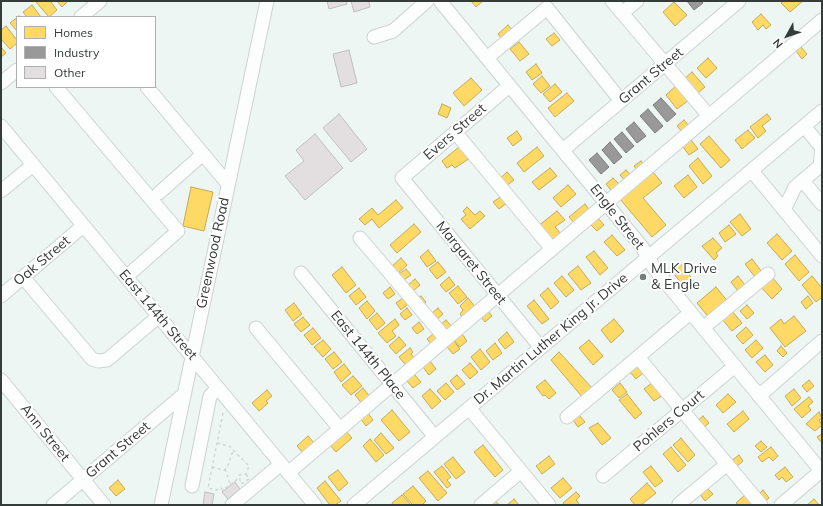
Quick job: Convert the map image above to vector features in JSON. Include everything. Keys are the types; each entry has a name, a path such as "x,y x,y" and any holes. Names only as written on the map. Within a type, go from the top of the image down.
{"street":[{"path":"86,16 100,1"},
{"name":"Greenwood Road","path":"161,505 267,1"},
{"path":"374,37 393,31 428,1"},
{"name":"Engle Street","path":"440,1 642,247 654,268 703,328 759,396 820,465"},
{"path":"612,1 709,116"},
{"path":"622,13 637,1"},
{"name":"Grant Street","path":"563,150 740,1"},
{"path":"487,58 547,8 621,102"},
{"path":"232,505 340,429 822,20"},
{"path":"1,83 16,71"},
{"name":"Evers Street","path":"402,178 509,86"},
{"path":"57,88 178,231 126,277"},
{"path":"149,88 228,184"},
{"name":"Dr. Martin Luther King Jr. Drive","path":"354,505 822,111"},
{"name":"East 144th Street","path":"1,126 315,505"},
{"path":"784,210 795,187 820,166 822,148 804,126"},
{"path":"455,132 552,249"},
{"path":"159,193 203,154"},
{"path":"1,191 33,164"},
{"path":"752,170 822,256"},
{"name":"Margaret Street","path":"402,178 541,348"},
{"path":"803,181 822,204"},
{"name":"Oak Street","path":"1,296 83,226"},
{"path":"360,238 446,339"},
{"name":"East 144th Place","path":"301,273 435,437"},
{"path":"703,328 768,274"},
{"path":"23,277 92,359 98,361 107,360 158,316"},
{"path":"568,417 690,312"},
{"path":"256,328 340,429"},
{"path":"759,396 822,341"},
{"path":"638,357 761,505"},
{"name":"Pohlers Court","path":"603,476 735,366"},
{"name":"Ann Street","path":"1,380 104,505"},
{"path":"192,486 210,396 218,388"},
{"name":"Grant Street","path":"53,505 183,396"},
{"path":"469,408 549,505"},
{"path":"679,504 727,464"},
{"path":"781,505 820,465"},
{"path":"481,505 521,471"}],"path":[{"path":"224,407 208,488 216,490 221,488 223,490 239,478 241,474 246,474"},
{"path":"217,443 229,446 249,466 246,474 249,479 243,484 240,482 239,478"},
{"path":"225,469 229,466 233,450"},
{"path":"212,467 225,469"},
{"path":"225,469 230,484"}],"building: Homes":[{"path":"50,1 57,10 48,16 36,2"},
{"path":"57,1 68,1 62,7"},
{"path":"471,1 483,1 476,7"},
{"path":"783,1 803,1 790,12 781,3"},
{"path":"674,2 687,15 675,26 663,12"},
{"path":"32,5 40,16 26,16 23,12"},
{"path":"761,14 771,25 766,29 763,25 758,30 752,22"},
{"path":"16,19 16,30 10,23"},
{"path":"508,25 515,34 505,43 498,34"},
{"path":"6,26 16,39 16,44 10,49 1,39 1,30"},
{"path":"554,33 560,40 552,46 546,39"},
{"path":"519,42 529,54 520,61 510,49"},
{"path":"1,47 6,53 1,57"},
{"path":"801,47 807,54 802,59 796,51"},
{"path":"708,58 717,68 706,78 697,68"},
{"path":"536,64 542,73 532,80 526,72"},
{"path":"692,72 705,87 697,94 684,79"},
{"path":"542,76 550,86 541,93 533,84"},
{"path":"471,78 482,90 464,106 453,93"},
{"path":"555,84 562,92 550,102 543,94"},
{"path":"677,85 689,100 677,109 666,95"},
{"path":"567,93 574,101 555,117 548,108"},
{"path":"442,104 451,108 447,118 438,114"},
{"path":"767,114 771,119 762,126 766,131 758,138 750,127"},
{"path":"684,120 691,128 684,134 677,126"},
{"path":"748,130 755,138 742,149 735,140"},
{"path":"517,131 522,139 513,146 507,138"},
{"path":"709,136 730,160 721,168 700,144"},
{"path":"691,140 698,149 689,155 683,147"},
{"path":"460,146 470,158 455,168 452,165 447,168 442,161"},
{"path":"537,147 544,156 524,172 517,163"},
{"path":"698,158 712,176 703,184 689,166"},
{"path":"641,161 646,167 639,172 634,166"},
{"path":"550,168 557,176 539,190 532,182"},
{"path":"626,170 632,177 626,182 620,175"},
{"path":"507,172 514,180 505,187 498,180"},
{"path":"653,172 662,183 643,198 666,225 652,237 620,199"},
{"path":"688,175 697,187 684,198 674,186"},
{"path":"613,178 622,187 614,194 606,184"},
{"path":"568,185 576,194 561,207 553,198"},
{"path":"191,187 213,192 204,231 183,226"},
{"path":"502,196 507,203 499,209 493,202"},
{"path":"396,200 403,208 379,228 372,219 365,225 359,219 372,208 378,215"},
{"path":"585,204 592,213 577,226 569,217"},
{"path":"467,207 475,215 480,211 485,216 470,229 461,219 466,215 463,211"},
{"path":"557,211 565,220 555,227 562,235 551,244 537,227"},
{"path":"740,214 751,229 742,236 730,222"},
{"path":"598,218 604,225 597,231 590,224"},
{"path":"414,224 421,232 397,253 390,245"},
{"path":"729,225 736,234 725,242 719,233"},
{"path":"777,234 792,251 782,260 767,243"},
{"path":"612,235 625,250 617,256 604,242"},
{"path":"713,238 722,248 716,253 718,256 714,260 702,246"},
{"path":"428,250 436,261 427,267 420,257"},
{"path":"594,251 608,268 600,275 586,257"},
{"path":"795,255 809,272 799,281 785,264"},
{"path":"401,258 407,265 396,275 390,268"},
{"path":"752,259 762,272 755,277 745,264"},
{"path":"438,262 446,272 437,279 429,269"},
{"path":"679,262 694,281 685,288 670,269"},
{"path":"578,266 591,283 581,290 568,274"},
{"path":"342,267 356,285 346,293 332,275"},
{"path":"406,269 411,275 404,280 399,274"},
{"path":"562,276 574,290 566,297 554,283"},
{"path":"738,276 745,285 738,291 731,282"},
{"path":"812,276 822,288 822,297 816,302 802,285"},
{"path":"449,277 455,285 446,292 440,285"},
{"path":"772,277 782,289 772,299 761,287"},
{"path":"415,279 420,285 413,291 408,285"},
{"path":"458,286 467,297 458,304 449,293"},
{"path":"390,287 395,294 388,299 383,293"},
{"path":"716,287 729,303 710,319 697,303"},
{"path":"359,288 366,297 356,305 349,296"},
{"path":"548,288 559,302 551,309 540,295"},
{"path":"421,296 426,302 421,306 415,301"},
{"path":"808,296 813,303 806,309 801,302"},
{"path":"403,298 408,304 401,310 396,303"},
{"path":"468,298 476,308 464,319 460,314 463,310 460,306"},
{"path":"534,300 549,319 542,324 527,306"},
{"path":"367,301 375,311 367,319 359,308"},
{"path":"294,303 302,314 293,321 285,310"},
{"path":"747,305 754,313 747,319 740,311"},
{"path":"407,308 412,315 405,320 400,314"},
{"path":"438,308 443,314 436,320 431,314"},
{"path":"488,311 492,316 485,322 481,317"},
{"path":"732,311 742,323 732,331 722,319"},
{"path":"377,313 385,323 377,330 369,320"},
{"path":"794,316 806,331 785,347 770,328 781,319 784,324"},
{"path":"303,317 310,325 301,332 294,324"},
{"path":"395,319 399,325 392,331 396,336 387,343 378,333"},
{"path":"614,319 624,331 611,343 601,330"},
{"path":"446,320 453,328 445,334 439,326"},
{"path":"419,322 424,329 417,334 412,328"},
{"path":"746,327 753,335 743,344 736,336"},
{"path":"313,328 321,338 312,345 304,335"},
{"path":"507,332 514,342 505,349 498,340"},
{"path":"433,334 438,340 432,345 427,339"},
{"path":"462,334 467,341 460,347 454,340"},
{"path":"399,337 406,345 396,354 389,346"},
{"path":"323,340 331,349 323,357 314,347"},
{"path":"589,340 603,356 593,365 579,348"},
{"path":"756,340 763,348 752,358 745,350"},
{"path":"454,341 460,349 453,354 447,347"},
{"path":"495,343 502,353 493,360 486,351"},
{"path":"781,346 787,353 783,357 777,351"},
{"path":"410,348 413,352 411,354 416,360 407,367 399,357"},
{"path":"480,349 490,362 481,370 471,357"},
{"path":"334,352 342,362 333,369 325,359"},
{"path":"559,352 593,389 583,398 551,360"},
{"path":"765,355 773,365 765,372 756,362"},
{"path":"430,361 436,369 429,375 423,367"},
{"path":"470,363 478,372 470,379 462,370"},
{"path":"344,364 351,373 341,382 334,372"},
{"path":"638,366 643,373 636,379 630,372"},
{"path":"414,374 421,382 413,388 406,380"},
{"path":"457,375 465,384 457,390 450,381"},
{"path":"353,376 362,386 351,395 342,385"},
{"path":"545,380 556,393 549,399 545,395 543,396 536,387"},
{"path":"809,380 814,386 807,392 802,386"},
{"path":"653,382 663,395 654,401 644,389"},
{"path":"446,383 454,392 445,400 437,391"},
{"path":"620,383 627,392 619,398 612,390"},
{"path":"363,388 371,398 363,405 355,395"},
{"path":"430,389 441,401 432,409 422,396"},
{"path":"794,389 801,398 792,406 785,396"},
{"path":"267,390 272,396 266,401 268,403 259,411 252,403"},
{"path":"627,394 642,413 635,419 619,400"},
{"path":"728,394 736,402 723,413 716,405"},
{"path":"809,397 813,402 808,406 811,410 802,418 794,409"},
{"path":"392,410 410,432 399,441 381,420"},
{"path":"743,411 749,419 734,432 727,424"},
{"path":"367,412 373,420 366,426 360,418"},
{"path":"819,412 822,418 819,420 822,425 815,431 806,424"},
{"path":"579,415 585,422 578,427 573,420"},
{"path":"703,416 709,423 702,429 696,422"},
{"path":"598,423 611,438 602,445 589,428"},
{"path":"345,430 352,438 336,452 329,444"},
{"path":"381,433 394,448 386,454 374,440"},
{"path":"822,434 822,443 817,437"},
{"path":"308,436 316,445 304,454 297,446"},
{"path":"681,438 695,455 688,462 673,445"},
{"path":"370,439 384,455 376,462 363,446"},
{"path":"761,441 767,447 761,452 755,446"},
{"path":"483,445 503,470 495,477 474,452"},
{"path":"671,447 686,465 678,472 663,454"},
{"path":"771,447 778,456 773,461 769,457 762,462 758,457"},
{"path":"739,455 743,461 736,467 731,461"},
{"path":"549,456 555,464 542,474 536,466"},
{"path":"453,457 465,472 456,479 444,464"},
{"path":"442,466 451,477 447,480 451,485 447,488 434,472"},
{"path":"651,466 663,481 655,487 643,472"},
{"path":"785,467 793,477 786,482 782,477 779,480 775,475"},
{"path":"338,470 348,483 339,491 328,477"},
{"path":"428,471 447,493 438,501 419,478"},
{"path":"563,478 572,488 560,498 551,488"},
{"path":"118,480 125,489 116,496 109,488"},
{"path":"325,481 341,501 335,505 330,505 317,488"},
{"path":"647,483 656,493 641,505 635,505 630,499"},
{"path":"413,486 426,501 422,505 413,505 403,494"},
{"path":"706,487 713,494 705,501 699,493"},
{"path":"763,490 769,498 763,503 757,496"},
{"path":"576,492 580,496 576,500 580,505 564,505 563,503"},
{"path":"746,494 755,505 739,505 736,503"},
{"path":"402,495 411,505 393,505 392,503"},
{"path":"494,499 499,505 489,505"},
{"path":"514,499 519,505 507,505"},
{"path":"814,499 819,505 807,505"}],"building: Industry":[{"path":"687,1 701,1 703,3 694,10"},
{"path":"661,98 676,114 667,122 653,105"},
{"path":"648,109 663,126 655,133 640,116"},
{"path":"634,122 646,136 637,143 626,129"},
{"path":"622,132 634,146 626,153 614,139"},
{"path":"610,142 622,157 614,164 602,150"},
{"path":"597,153 609,167 601,174 589,160"}],"building: Other":[{"path":"327,1 346,1 347,4 329,9"},
{"path":"351,1 371,1 369,2 370,7 354,12"},
{"path":"349,50 357,83 341,87 333,54"},
{"path":"339,114 367,149 351,162 323,128"},
{"path":"315,134 343,168 305,200 285,176 304,161 296,150"},
{"path":"235,482 240,489 228,499 222,492"},
{"path":"205,492 214,494 212,505 203,505"}],"place":[{"name":"MLK Drive & Engle","path":"643,277"}]}
